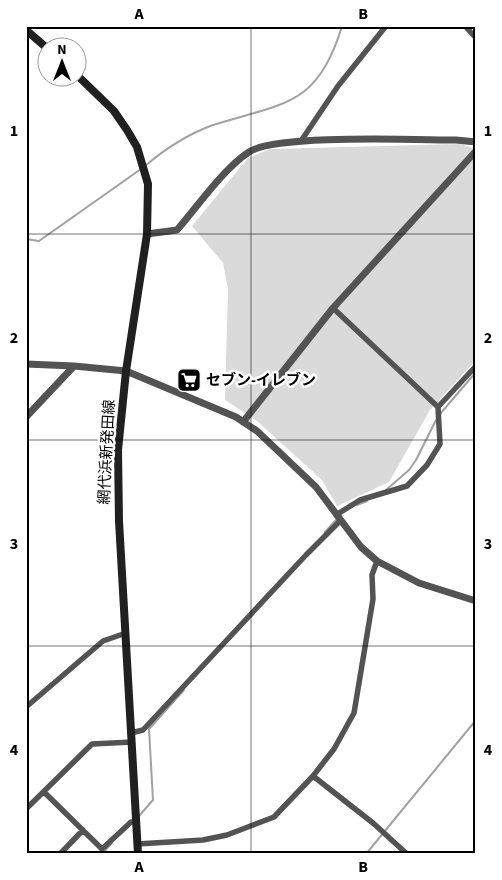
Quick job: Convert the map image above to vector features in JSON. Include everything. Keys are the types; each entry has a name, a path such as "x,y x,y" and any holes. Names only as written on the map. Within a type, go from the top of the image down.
{"main road":[{"path":"26,30 38,40"},
{"name":"網代浜新発田線","path":"88,85 114,110 137,147 148,184 147,234 126,371 118,450 118,495 138,854"}],"street":[{"path":"301,141 338,86 386,26"},
{"path":"465,26 476,38"},
{"path":"147,234 177,230 209,191 249,151 271,144 301,141 456,140 476,142"},
{"path":"243,422 333,308 476,152"},
{"path":"131,734 143,730 338,518 360,500 407,486 427,465 440,444 438,406 333,308"},
{"path":"26,364 126,371 223,410 257,431 316,486 361,547 377,561 418,584 476,601"},
{"path":"26,417 74,366"},
{"path":"438,406 476,366"},
{"path":"137,844 203,840 227,835 274,817 314,776 334,749 354,713 373,599 372,575 377,561"},
{"path":"26,708 103,641 126,633"},
{"path":"26,809 92,744 132,742"},
{"path":"314,776 373,823 407,854"},
{"path":"44,792 104,848 131,822 136,822"},
{"path":"60,854 83,830"}],"shaded area":[{"path":"460,144 476,149 476,360 430,410 389,482 337,506 322,480 257,421 225,400 228,289 223,263 192,226 248,158 270,149"}],"waterway":[{"path":"145,166 177,142 195,133 213,125 259,112 295,98 322,73 342,26"},
{"path":"26,239 39,241 141,169"},
{"path":"440,414 476,372"},
{"path":"386,490 409,470 436,420"},
{"path":"357,505 367,501"},
{"path":"325,532 337,519"},
{"path":"139,816 153,800 149,729 184,690"},
{"path":"366,854 476,720"},
{"path":"102,854 112,843"}],"place":[{"name":"セブン-イレブン","path":"189,380"}]}
